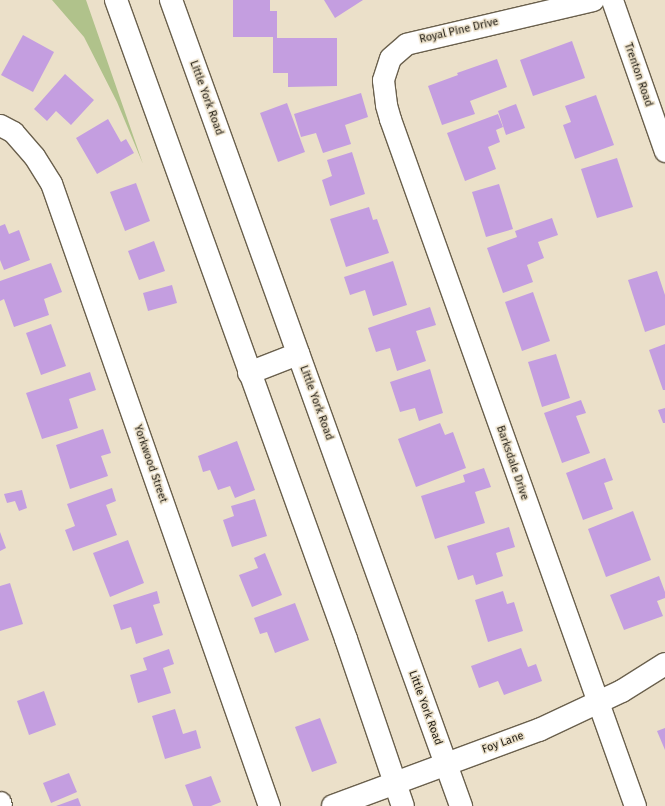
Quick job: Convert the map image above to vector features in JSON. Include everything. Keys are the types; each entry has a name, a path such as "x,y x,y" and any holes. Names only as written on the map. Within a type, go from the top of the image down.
{"main road":[{"path":"116,0 346,639 403,806"},
{"name":"Little York Road","path":"171,0 461,806"},
{"path":"249,373 298,354"},
{"name":"Foy Lane","path":"334,806 539,730 597,703 665,664"}],"street":[{"name":"Royal Pine Drive","path":"390,118 386,105 383,80 390,58 406,44 593,0"},
{"name":"Trenton Road","path":"612,0 665,151"},
{"name":"Barksdale Drive","path":"390,118 597,703 635,806"},
{"name":"Yorkwood Street","path":"6,129 34,156 52,184 269,806"},
{"path":"0,802 1,806"}],"green space":[{"path":"52,0 86,0 143,164 117,102 84,37"}],"building":[{"path":"233,0 270,0 270,11 277,11 277,38 337,38 337,86 288,87 288,73 273,73 273,37 233,37"},
{"path":"324,0 363,0 335,18"},
{"path":"23,35 54,52 33,92 1,75"},
{"path":"572,41 585,78 533,96 520,60"},
{"path":"497,59 507,87 470,101 475,114 442,125 428,86 458,75 457,73"},
{"path":"65,74 94,100 71,125 56,111 47,121 34,109"},
{"path":"361,93 368,117 345,125 351,144 323,153 316,133 301,137 294,114"},
{"path":"596,95 614,145 575,159 563,125 571,122 565,106"},
{"path":"287,103 305,152 278,162 260,113"},
{"path":"516,104 525,128 506,135 498,111"},
{"path":"498,114 503,127 496,130 500,142 488,147 496,169 465,181 447,133"},
{"path":"108,119 121,142 126,139 134,153 97,174 76,138"},
{"path":"352,152 365,194 330,206 322,180 332,176 327,160"},
{"path":"617,158 633,207 597,218 581,169"},
{"path":"136,183 150,221 125,231 110,192"},
{"path":"499,184 513,229 486,237 472,192"},
{"path":"369,207 373,220 377,219 389,253 346,267 330,219"},
{"path":"552,218 558,235 538,242 544,258 527,265 533,282 503,293 487,248 517,237 515,231"},
{"path":"5,224 9,234 19,230 30,260 4,270 0,260 0,226"},
{"path":"154,241 165,271 139,280 128,251"},
{"path":"393,261 407,305 373,316 365,290 350,295 344,277"},
{"path":"51,263 62,292 44,299 49,315 14,327 4,299 0,301 0,281"},
{"path":"657,271 665,295 665,325 645,332 628,280"},
{"path":"172,285 177,303 148,311 143,293"},
{"path":"533,292 550,341 522,351 505,302"},
{"path":"430,307 436,325 416,331 426,361 397,371 390,348 376,352 368,328"},
{"path":"51,324 66,366 41,375 26,333"},
{"path":"665,344 665,390 663,390 649,350"},
{"path":"556,354 570,398 542,407 528,362"},
{"path":"430,369 443,413 419,421 415,408 400,412 390,382"},
{"path":"90,372 96,390 69,399 78,428 42,439 26,393"},
{"path":"581,400 586,413 576,416 590,453 562,463 544,413"},
{"path":"665,408 665,423 663,423 658,410"},
{"path":"440,423 445,435 453,432 466,468 416,487 398,439"},
{"path":"103,429 111,453 101,456 108,476 70,489 56,445"},
{"path":"237,441 255,490 235,498 230,486 218,490 210,470 203,472 198,456"},
{"path":"605,458 613,480 604,483 613,509 583,520 566,473"},
{"path":"484,468 491,487 475,492 485,523 435,539 421,496 465,482 463,475"},
{"path":"112,488 116,501 106,505 117,535 73,551 65,530 75,526 67,504"},
{"path":"22,490 27,508 19,511 15,501 7,503 4,494"},
{"path":"255,499 267,536 232,547 223,520 234,516 231,506"},
{"path":"633,511 651,560 606,577 588,529"},
{"path":"509,527 515,547 496,553 503,576 476,585 473,575 458,580 447,546"},
{"path":"0,532 6,548 0,551"},
{"path":"128,540 144,583 110,597 93,553"},
{"path":"265,553 282,595 252,607 239,575 258,568 254,558"},
{"path":"659,576 665,592 665,598 657,601 663,616 624,630 610,595"},
{"path":"10,583 23,624 0,631 0,586"},
{"path":"157,591 160,603 153,605 163,635 136,644 131,627 121,630 113,605"},
{"path":"503,591 507,604 514,602 523,631 488,642 475,600"},
{"path":"295,603 309,640 275,653 267,632 260,634 254,618"},
{"path":"521,648 528,667 536,664 542,681 504,695 498,681 479,688 471,666"},
{"path":"169,649 174,664 163,668 171,693 138,703 130,675 147,670 143,658"},
{"path":"44,691 56,725 29,735 17,701"},
{"path":"175,709 183,734 196,730 201,748 165,759 152,716"},
{"path":"320,718 337,763 312,772 295,727"},
{"path":"665,728 665,750 657,731"},
{"path":"69,773 77,792 51,803 43,783"},
{"path":"211,776 221,802 211,806 193,806 185,785"},
{"path":"78,798 81,806 56,806"}]}
